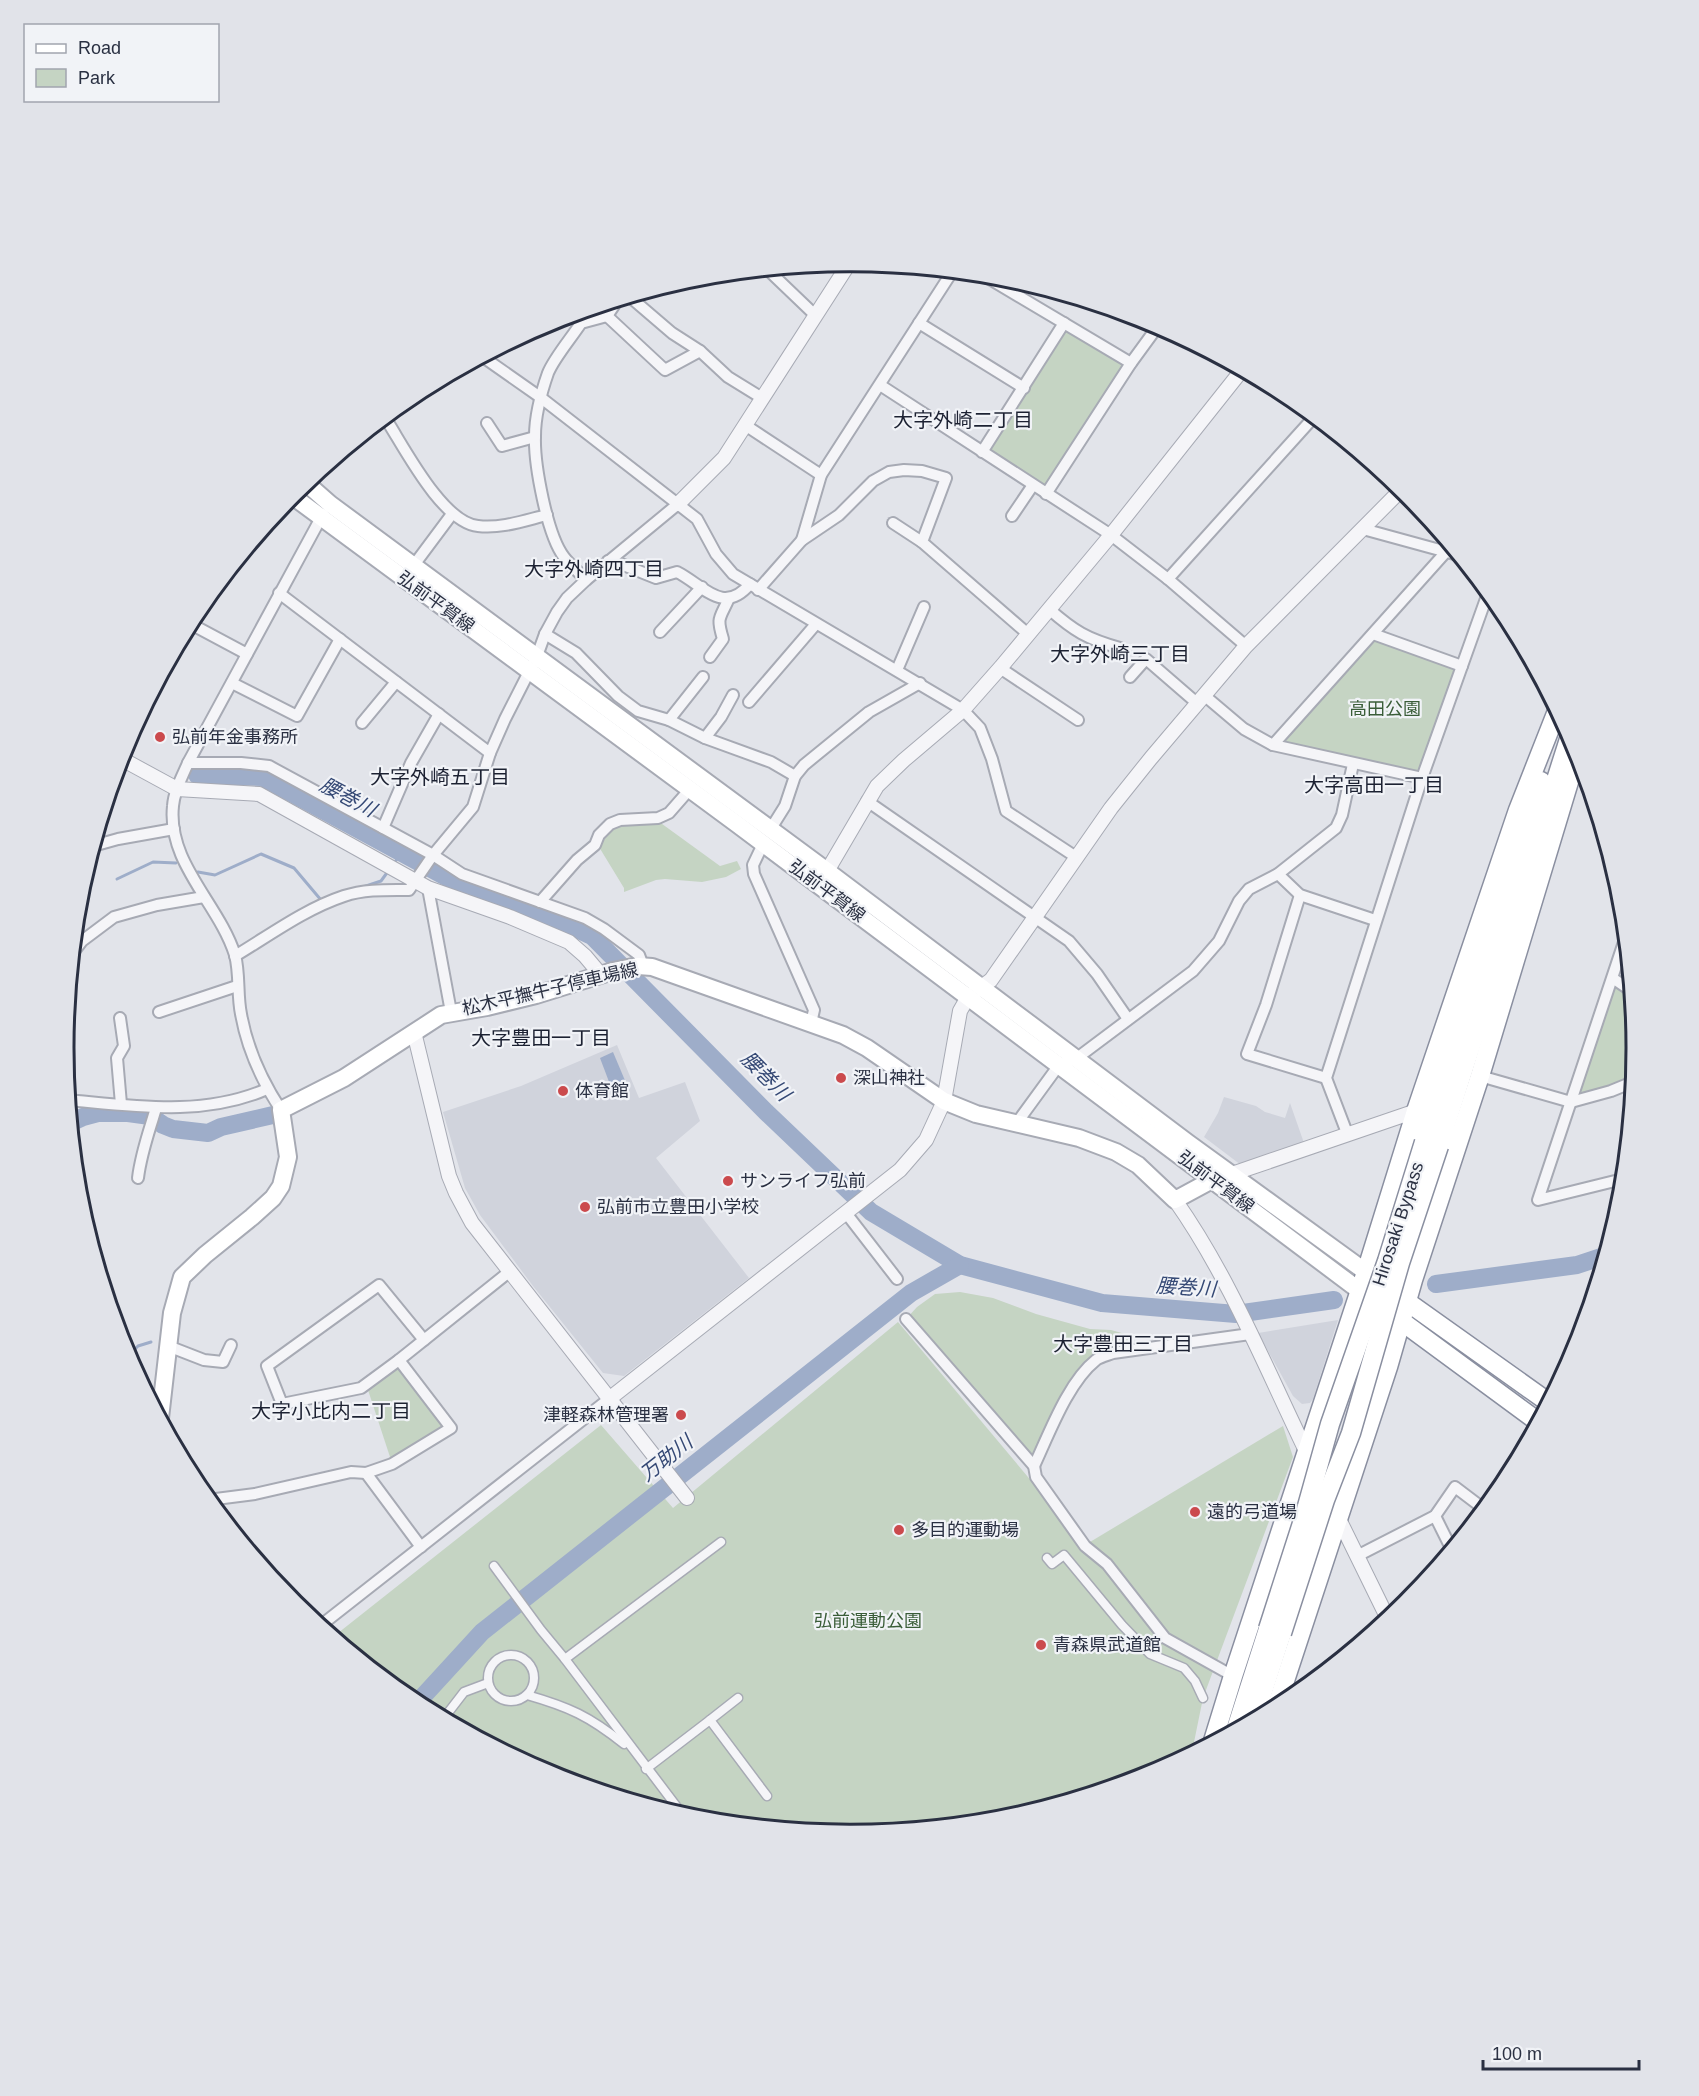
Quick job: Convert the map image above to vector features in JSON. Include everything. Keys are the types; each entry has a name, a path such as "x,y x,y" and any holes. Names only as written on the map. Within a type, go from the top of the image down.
{"highway":[{"path":"1216,1731 1360,1291 1416,1111 1518,810 1553,722"},
{"name":"Hirosaki Bypass","path":"1431,1144 1557,732"},
{"name":"Hirosaki Bypass","path":"1257,1708 1304,1517 1330,1424 1431,1144 1565,750"},
{"path":"1281,1693 1577,780"},
{"path":"1366,1272 1542,1398"},
{"path":"1360,1291 1532,1417"},
{"name":"Hirosaki Bypass","path":"1240,1718 1275,1631"}],"main road":[{"name":"弘前平賀線","path":"311,490 325,510"},
{"name":"弘前平賀線","path":"301,499 325,510 823,878 974,992 1059,1065 1360,1291"},
{"name":"弘前平賀線","path":"533,664 690,789 767,837"},
{"name":"松木平撫牛子停車場線","path":"281,1110 344,1078 414,1032 451,1012 497,1004 607,973 640,966 652,967 843,1035 867,1048 944,1101 976,1114 1079,1138 1116,1152 1138,1165 1175,1200"},
{"name":"弘前平賀線","path":"974,992 1077,1058 1188,1143 1366,1272"},
{"path":"161,1405 172,1313 182,1277 205,1255 252,1218 273,1198 281,1186 288,1156 281,1110"},
{"path":"1175,1200 1212,1180"}],"street":[{"path":"235,956 306,913 345,896 370,891 409,890 432,857 473,807 490,753 505,718 533,664 545,633 567,598 678,504 723,458 843,272"},
{"path":"775,276 815,315"},
{"path":"802,540 821,476 948,279"},
{"path":"1005,288 1131,363"},
{"path":"636,302 672,333 700,351 729,377 762,398"},
{"path":"586,580 562,555 547,515 536,460 534,437 540,397 549,370 581,323 606,316 610,310"},
{"path":"606,316 665,370 700,351"},
{"path":"920,323 1024,388"},
{"path":"982,452 1064,323"},
{"path":"1046,494 1152,334"},
{"path":"489,361 540,397 697,519 716,554 733,574 963,710 980,728 992,759 1006,811 1076,857"},
{"path":"823,878 867,801 890,772 963,710 1000,668 1111,535 1237,376"},
{"path":"880,385 1111,535 1246,646"},
{"path":"487,423 502,446 534,437"},
{"path":"1167,579 1309,423"},
{"path":"389,424 442,505 463,523 479,527 505,525 547,515"},
{"path":"745,425 821,476"},
{"path":"608,561 656,578 677,572 718,598 729,598 754,587 802,540 839,515 873,481 889,472 904,470 922,471 946,478 922,542"},
{"path":"1012,516 1033,485"},
{"path":"327,1621 900,1170 926,1140 944,1101 960,1011 974,992 991,981 1111,808 1246,646 1395,496"},
{"path":"281,1110 267,1089 246,1035 237,986 238,968 230,942 182,858 174,829 172,807 188,763 325,510"},
{"path":"409,572 452,514"},
{"path":"893,523 922,542 1028,634"},
{"path":"1274,746 1445,553 1363,529"},
{"path":"660,632 702,587"},
{"path":"279,592 490,753"},
{"path":"710,657 723,639 719,617 729,598"},
{"path":"1347,1133 1326,1078 1422,778 1485,603"},
{"path":"897,670 924,607"},
{"path":"1049,609 1068,626 1093,640 1120,648"},
{"path":"749,702 816,624"},
{"path":"197,627 247,654"},
{"path":"545,633 576,653 627,704 643,714 669,720 705,738 771,762 795,776"},
{"path":"1373,634 1462,666"},
{"path":"232,683 297,716 340,639"},
{"path":"1130,677 1146,659 1244,729 1274,746 1422,778"},
{"path":"1000,668 1078,720"},
{"path":"669,720 703,677"},
{"path":"362,723 396,682"},
{"path":"811,1023 814,1010 754,874 753,865 785,806 795,776 804,765 869,712 920,683"},
{"path":"705,738 721,717 733,695"},
{"path":"383,828 411,763 439,714"},
{"path":"129,763 177,789 259,794 417,878 428,888 510,916 570,942 607,973"},
{"path":"188,763 241,763 269,766 462,874 585,918 639,955 640,966"},
{"path":"1016,1124 1059,1065 1077,1058 1192,971 1219,941 1239,901 1248,889 1278,874 1336,828 1342,815 1353,764"},
{"path":"540,902 577,860 595,845 610,824 620,820 658,818 669,813 690,789"},
{"path":"867,801 1069,941 1128,1019"},
{"path":"101,843 118,838 174,829"},
{"path":"1278,874 1300,895 1375,920"},
{"path":"428,888 451,1012"},
{"path":"1300,895 1266,1005 1247,1054 1326,1078"},
{"path":"81,943 114,917 157,905 204,897"},
{"path":"1614,1181 1538,1200 1620,957"},
{"path":"1614,979 1623,985"},
{"path":"159,1012 237,986"},
{"path":"120,1018 124,1046 117,1058 121,1104"},
{"path":"414,1032 447,1167 456,1194 472,1223 683,1493"},
{"path":"1480,1076 1571,1102 1625,1086"},
{"path":"75,1101 121,1104 154,1114 199,1107 256,1094 267,1089"},
{"path":"1212,1180 1416,1111"},
{"path":"138,1178 140,1159 154,1114"},
{"path":"1175,1200 1198,1233 1233,1299 1384,1610"},
{"path":"848,1211 897,1279"},
{"path":"423,1341 380,1284 267,1366 282,1404 361,1388 399,1360 423,1341 509,1272"},
{"path":"906,1318 1034,1466 1036,1477 1085,1546 1107,1564 1165,1638 1233,1676"},
{"path":"1034,1466 1061,1407 1097,1359 1113,1353 1248,1330"},
{"path":"168,1346 204,1360 223,1362 231,1345"},
{"path":"218,1499 255,1494 351,1472 366,1473 392,1464 451,1428 399,1360"},
{"path":"366,1473 421,1547"},
{"path":"1357,1556 1435,1516 1455,1487 1477,1504"},
{"path":"1435,1516 1448,1542"},
{"path":"565,1659 721,1542"},
{"path":"1047,1558 1052,1564 1064,1555 1089,1579 1150,1654 1184,1668 1196,1681 1203,1698"},
{"path":"494,1566 674,1804"},
{"path":"512,1655 526,1661 533,1674 534,1682 527,1695 521,1699 506,1701 493,1693 489,1683 489,1671 498,1659 512,1655"},
{"path":"449,1712 464,1692 489,1683"},
{"path":"527,1695 571,1708 633,1750"},
{"path":"646,1768 738,1698"},
{"path":"710,1720 766,1796"}],"shaded area":[{"name":"弘前市立豊田小学校","path":"617,1045 639,1098 685,1082 700,1121 656,1158 749,1278 624,1376 603,1373 480,1215 465,1188 443,1112 521,1086"},
{"path":"1224,1097 1256,1106 1265,1112 1285,1118 1290,1103 1304,1143 1241,1165 1204,1137"},
{"path":"1338,1320 1313,1399 1310,1403 1302,1404 1293,1396 1258,1333"}],"green space":[{"path":"1068,329 1123,365 1045,487 990,451"},
{"name":"高田公園","path":"1376,640 1456,669 1419,773 1280,743"},
{"path":"658,821 720,866 737,861 741,869 726,877 702,882 656,880 624,892 624,888 599,847 602,835 620,824"},
{"path":"1615,984 1623,990 1625,1080 1584,1094 1580,1092"},
{"path":"960,1292 993,1298 1036,1314 1090,1329 1111,1330 1129,1335 1132,1343 1124,1352 1113,1353 1082,1375 1034,1466 906,1319 917,1307 935,1294"},
{"name":"弘前運動公園","path":"898,1322 1085,1545 1283,1426 1293,1457 1203,1698 1194,1744 1099,1783 1050,1798 1001,1809 951,1817 850,1824 748,1817 649,1798 553,1765 461,1720 377,1664 339,1632 601,1425 673,1508"},
{"path":"399,1365 446,1427 391,1460 368,1390"}],"water":[{"path":"613,1052 629,1090 614,1095 600,1058"}],"waterway":[{"name":"腰巻川","path":"197,775 262,777 463,886 545,914 592,936 766,1112 871,1212 960,1265 1102,1303 1236,1314 1334,1300"},
{"path":"393,865 401,853"},
{"path":"198,872 215,875 261,854 294,868 323,900"},
{"path":"117,879 153,862 176,863"},
{"path":"363,887 381,881 389,870"},
{"path":"77,1120 98,1113 128,1113 150,1116 173,1129 208,1133 221,1127 273,1115"},
{"name":"腰巻川","path":"1436,1284 1577,1265 1596,1259"},
{"name":"万助川","path":"423,1696 482,1632 911,1293 960,1265"},
{"path":"135,1349 151,1342"}],"place":[{"name":"弘前年金事務所","path":"160,737"},
{"name":"深山神社","path":"841,1078"},
{"name":"体育館","path":"563,1091"},
{"name":"サンライフ弘前","path":"728,1181"},
{"name":"弘前市立豊田小学校","path":"585,1207"},
{"name":"津軽森林管理署","path":"681,1415"},
{"name":"遠的弓道場","path":"1195,1512"},
{"name":"多目的運動場","path":"899,1530"},
{"name":"青森県武道館","path":"1041,1645"}],"district":[{"name":"大字外崎二丁目","path":"963,420"},
{"name":"大字外崎四丁目","path":"594,569"},
{"name":"大字外崎三丁目","path":"1120,654"},
{"name":"大字外崎五丁目","path":"440,777"},
{"name":"大字高田一丁目","path":"1374,785"},
{"name":"大字豊田一丁目","path":"541,1038"},
{"name":"大字豊田三丁目","path":"1123,1344"},
{"name":"大字小比内二丁目","path":"331,1411"}]}
